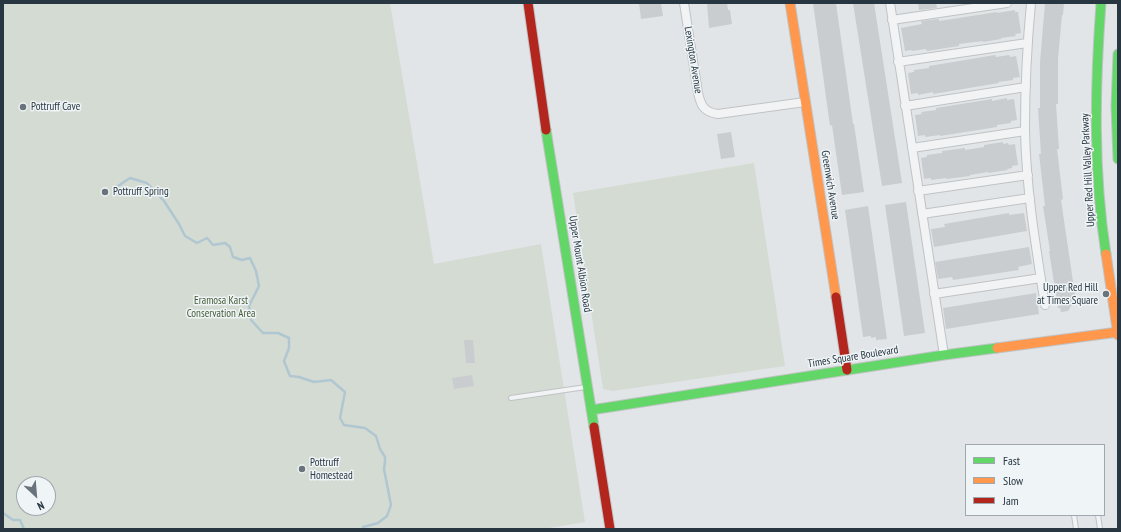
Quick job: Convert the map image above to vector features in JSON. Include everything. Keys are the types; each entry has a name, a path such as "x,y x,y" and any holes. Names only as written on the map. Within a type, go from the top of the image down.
{"street":[{"name":"Upper Mount Albion Road","path":"528,3 546,130 610,529"},
{"name":"Lexington Avenue","path":"684,3 698,93 703,107 712,113 718,114 805,102"},
{"name":"Greenwich Avenue","path":"790,3 847,370"},
{"path":"890,3 944,356"},
{"path":"892,20 1007,3"},
{"path":"1031,3 1027,43 1025,132 1030,198 1045,305"},
{"name":"Upper Red Hill Valley Parkway","path":"1101,3 1096,110 1099,193 1104,250 1118,333"},
{"path":"898,62 1027,43"},
{"path":"1118,54 1118,159"},
{"path":"905,106 1026,87"},
{"path":"912,148 1025,132"},
{"path":"918,191 1028,175"},
{"path":"922,214 1030,198"},
{"path":"934,294 1041,278"},
{"name":"Times Square Boulevard","path":"591,410 847,370 1118,333"}],"lane":[{"path":"511,398 588,386"},
{"path":"1074,516 1076,529"},
{"path":"1098,516 1100,529"}],"green space":[{"name":"Eramosa Karst Conservation Area","path":"3,3 390,3 434,264 541,244 585,522 543,529 3,529"},
{"path":"754,163 785,366 613,391 603,389 573,193"}],"building":[{"path":"639,3 661,3 663,16 641,19"},
{"path":"707,3 727,3 728,10 730,10 732,24 709,28"},
{"path":"813,3 836,3 864,192 842,195 832,125 830,126"},
{"path":"853,3 874,3 902,183 882,186"},
{"path":"918,3 936,3 937,8 919,10"},
{"path":"1045,3 1064,3 1058,59 1058,104 1056,104 1059,149 1057,149 1063,199 1061,200 1075,295 1072,295 1073,303 1068,311 1061,312 1060,308 1058,308 1049,251 1043,206 1045,206 1039,154 1041,154 1038,108 1040,108 1040,62"},
{"path":"1015,10 1015,12 1018,12 1021,33 1015,34 1016,36 983,42 959,44 959,46 927,51 926,49 905,51 901,28 922,24 921,21 939,19 939,21"},
{"path":"995,55 996,57 1009,55 1010,57 1016,56 1020,77 1013,78 1013,80 998,82 999,83 933,94 933,92 918,95 918,93 911,94 908,73 914,72 914,70 929,68 929,66"},
{"path":"1007,98 1007,100 1014,99 1017,120 1011,121 1011,123 997,125 997,127 940,136 918,136 915,115 922,114 921,112 936,110 936,108"},
{"path":"731,132 735,157 721,159 717,134"},
{"path":"1003,142 1003,144 1008,143 1009,145 1015,144 1018,165 1012,166 1012,168 1007,169 1008,170 946,179 924,179 921,158 927,157 927,155 942,153 942,151 984,147 984,145"},
{"path":"906,202 925,333 904,336 885,205"},
{"path":"868,206 887,339 876,340 876,337 863,337 845,210"},
{"path":"1009,213 1009,215 1024,213 1027,231 934,247 931,229 945,227 944,224"},
{"path":"1029,247 1032,264 1018,267 1019,270 953,280 952,277 938,279 935,262"},
{"path":"1036,293 1039,314 946,329 943,308"},
{"path":"464,340 473,340 475,363 466,363"},
{"path":"472,375 474,386 454,389 452,378"}],"waterway":[{"path":"118,186 130,178 147,183 164,201 185,236 197,243 207,238 213,245 225,243 230,247 233,257 242,260 250,258 256,271 259,286 249,306 251,320 263,333 278,333 289,338 289,348 284,361 290,376 299,377 314,382 331,380 345,392 340,418 344,425 365,428 376,436 380,449 385,457 384,469 391,505 387,516 378,523 363,527 364,529"},
{"path":"3,513 13,520 20,520 24,529"}],"traffic: fast":[{"path":"1101,3 1097,66 1096,128 1099,191 1106,254"},
{"path":"1118,54 1116,106 1118,159"},
{"path":"546,130 594,427"},
{"path":"591,410 997,348"}],"traffic: slow":[{"path":"790,3 836,297"},
{"path":"1106,254 1118,335"},
{"path":"997,348 1118,332"}],"traffic: jam":[{"path":"528,3 546,130"},
{"path":"836,297 847,370"},
{"path":"594,427 610,529"}],"place":[{"name":"Pottruff Cave","path":"23,107"},
{"name":"Pottruff Spring","path":"105,192"},
{"name":"Upper Red Hill at Times Square","path":"1106,294"},
{"name":"Pottruff Homestead","path":"302,469"}]}
